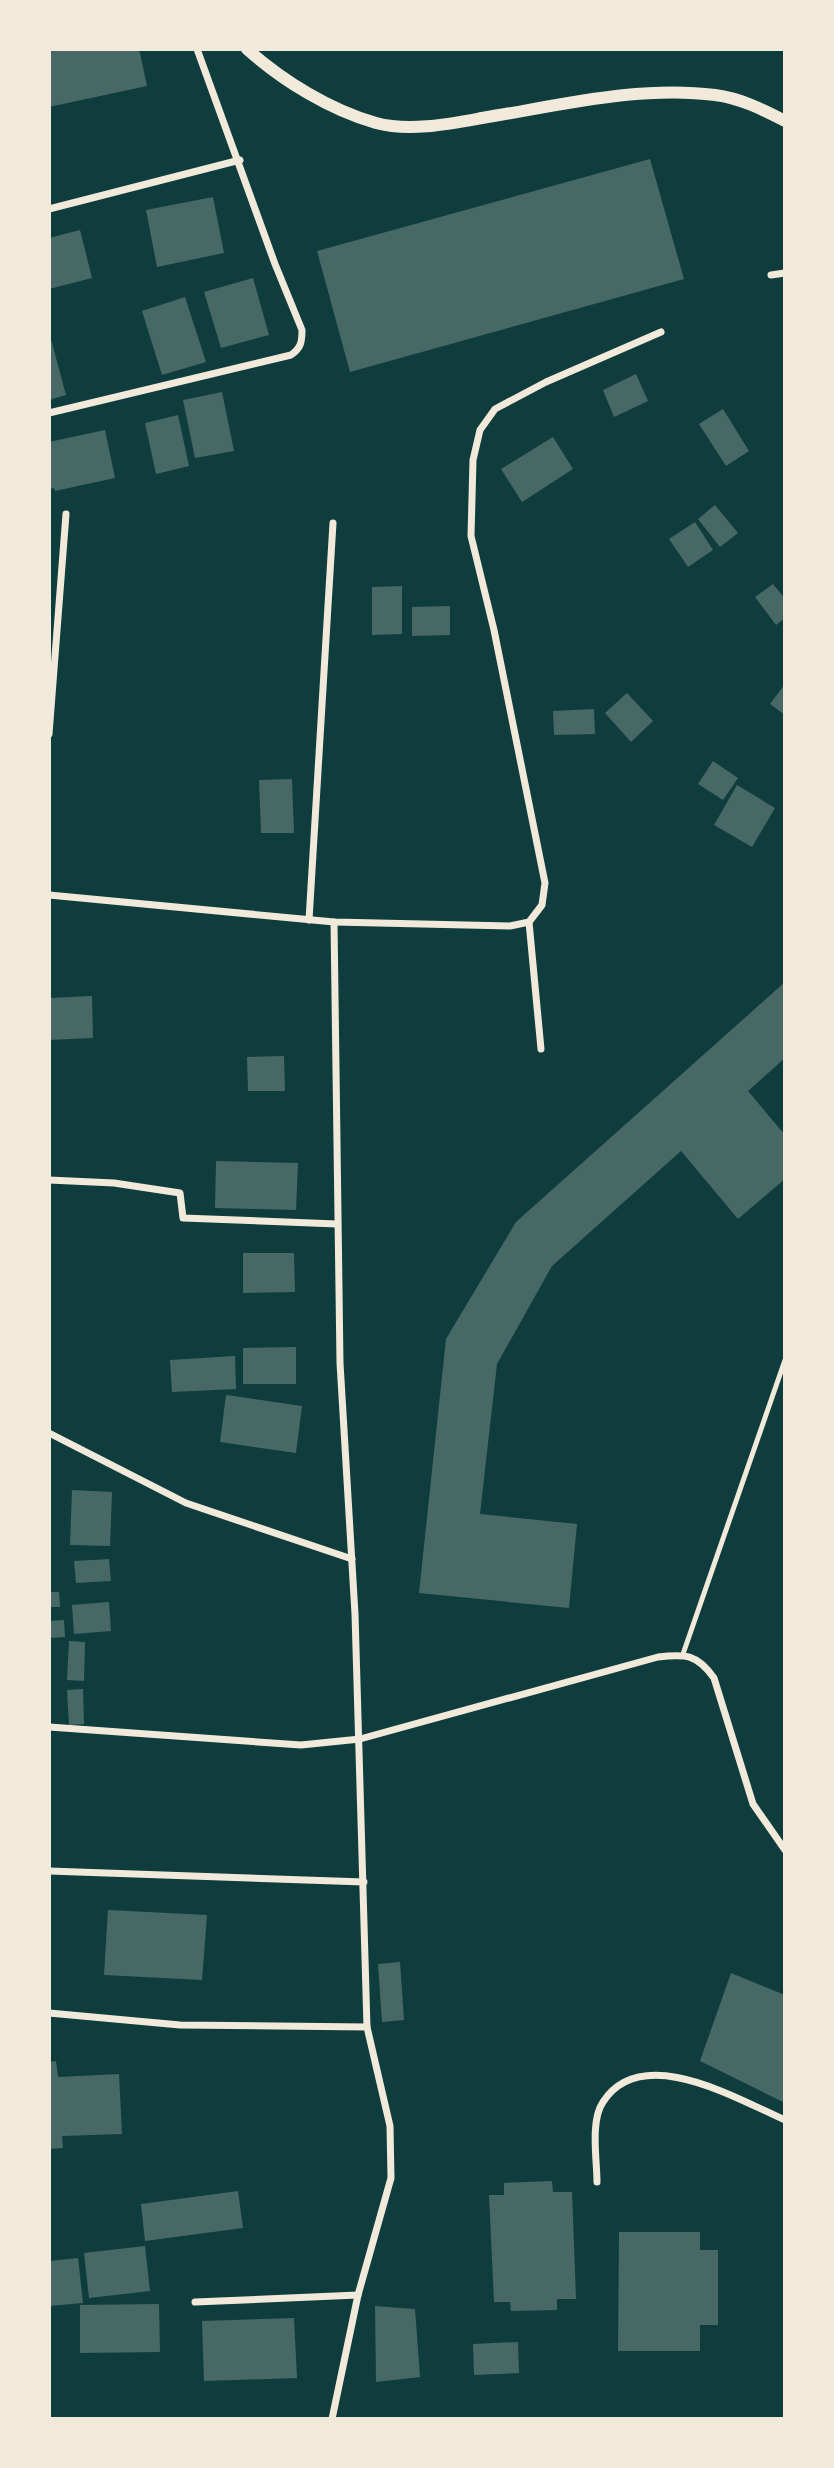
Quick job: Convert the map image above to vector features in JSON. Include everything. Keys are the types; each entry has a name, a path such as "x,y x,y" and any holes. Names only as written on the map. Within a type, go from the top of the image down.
{"street":[{"path":"49,414 291,355 299,349 302,330 275,264 240,160 197,49"},
{"path":"247,49 314,97 378,124 435,127 594,100 673,93 717,95 761,108 785,121"},
{"path":"49,209 240,160"},
{"path":"771,275 785,273"},
{"path":"49,895 334,922 510,926 529,922 542,905 545,883 494,630 471,536 470,506 480,430 495,409 546,382 661,332"},
{"path":"49,734 66,514"},
{"path":"309,920 332,523"},
{"path":"332,2419 358,2295 391,2178 390,2126 367,2027 360,1739 340,1363 334,922"},
{"path":"529,922 541,1049"},
{"path":"49,1180 114,1183 180,1193 183,1218 337,1224"},
{"path":"49,1433 186,1503 352,1559"},
{"path":"49,1727 301,1745 360,1739 658,1657 683,1654 704,1663 714,1678 753,1804 785,1850"},
{"path":"49,1871 364,1882"},
{"path":"49,2013 180,2025 367,2027"},
{"path":"597,2182 597,2128 601,2103 624,2080 652,2075 695,2080 785,2120"},
{"path":"195,2301 358,2295"}],"lane":[{"path":"683,1654 785,1360"}],"building":[{"path":"139,49 147,86 49,107 49,51"},
{"path":"650,159 684,279 350,372 317,251"},
{"path":"213,197 224,253 157,267 146,210"},
{"path":"80,230 92,278 49,289 49,238"},
{"path":"253,278 269,335 221,348 204,292"},
{"path":"185,297 206,362 162,375 142,311"},
{"path":"49,332 66,395 49,400"},
{"path":"636,374 648,401 614,417 603,390"},
{"path":"222,392 234,451 195,458 183,400"},
{"path":"723,409 749,451 726,466 699,424"},
{"path":"178,415 189,466 156,474 145,423"},
{"path":"105,430 115,478 55,491 54,488 49,489 49,442"},
{"path":"553,437 573,469 522,502 501,469"},
{"path":"715,505 738,533 720,547 698,519"},
{"path":"695,522 713,550 688,567 669,539"},
{"path":"773,584 785,599 785,618 776,625 755,597"},
{"path":"402,586 402,634 372,635 372,587"},
{"path":"450,606 450,635 412,636 412,607"},
{"path":"785,684 785,715 770,704"},
{"path":"627,693 653,721 631,742 605,713"},
{"path":"594,709 595,734 554,735 553,711"},
{"path":"713,761 738,778 723,800 698,784"},
{"path":"292,779 294,833 261,833 259,780"},
{"path":"737,785 775,808 752,847 714,825"},
{"path":"785,982 785,1058 748,1091 785,1135 785,1179 738,1219 681,1151 552,1266 497,1364 480,1514 577,1524 569,1608 419,1593 446,1339 516,1222"},
{"path":"92,996 93,1038 49,1040 49,998"},
{"path":"284,1056 285,1091 248,1091 247,1057"},
{"path":"216,1161 298,1163 296,1210 215,1208"},
{"path":"243,1253 294,1253 295,1292 243,1293"},
{"path":"296,1347 296,1384 243,1384 243,1348"},
{"path":"235,1356 236,1389 172,1392 170,1360"},
{"path":"226,1395 302,1406 296,1453 220,1442"},
{"path":"72,1490 112,1492 110,1546 70,1545"},
{"path":"109,1559 111,1581 76,1583 74,1561"},
{"path":"49,1592 59,1592 60,1607 49,1607"},
{"path":"109,1602 111,1631 74,1634 72,1605"},
{"path":"64,1620 65,1637 49,1638 49,1621"},
{"path":"69,1641 85,1642 84,1681 67,1680"},
{"path":"83,1689 84,1724 69,1725 67,1690"},
{"path":"108,1910 207,1915 202,1980 104,1975"},
{"path":"400,1962 404,2020 382,2022 378,1964"},
{"path":"731,1973 785,1995 785,2103 700,2061"},
{"path":"56,2061 58,2077 119,2074 122,2134 62,2136 63,2148 49,2149 49,2062"},
{"path":"552,2181 553,2192 572,2192 576,2299 557,2299 557,2310 511,2311 510,2302 494,2302 489,2195 504,2195 504,2183"},
{"path":"238,2191 243,2228 145,2241 141,2204"},
{"path":"619,2232 700,2232 700,2250 718,2250 718,2325 700,2325 700,2351 618,2351"},
{"path":"145,2246 150,2291 89,2298 84,2253"},
{"path":"78,2258 83,2303 49,2306 49,2261"},
{"path":"159,2304 160,2352 80,2353 80,2305"},
{"path":"375,2306 415,2309 420,2377 376,2382"},
{"path":"294,2318 297,2378 204,2381 202,2321"},
{"path":"518,2342 519,2373 474,2375 473,2344"}]}
